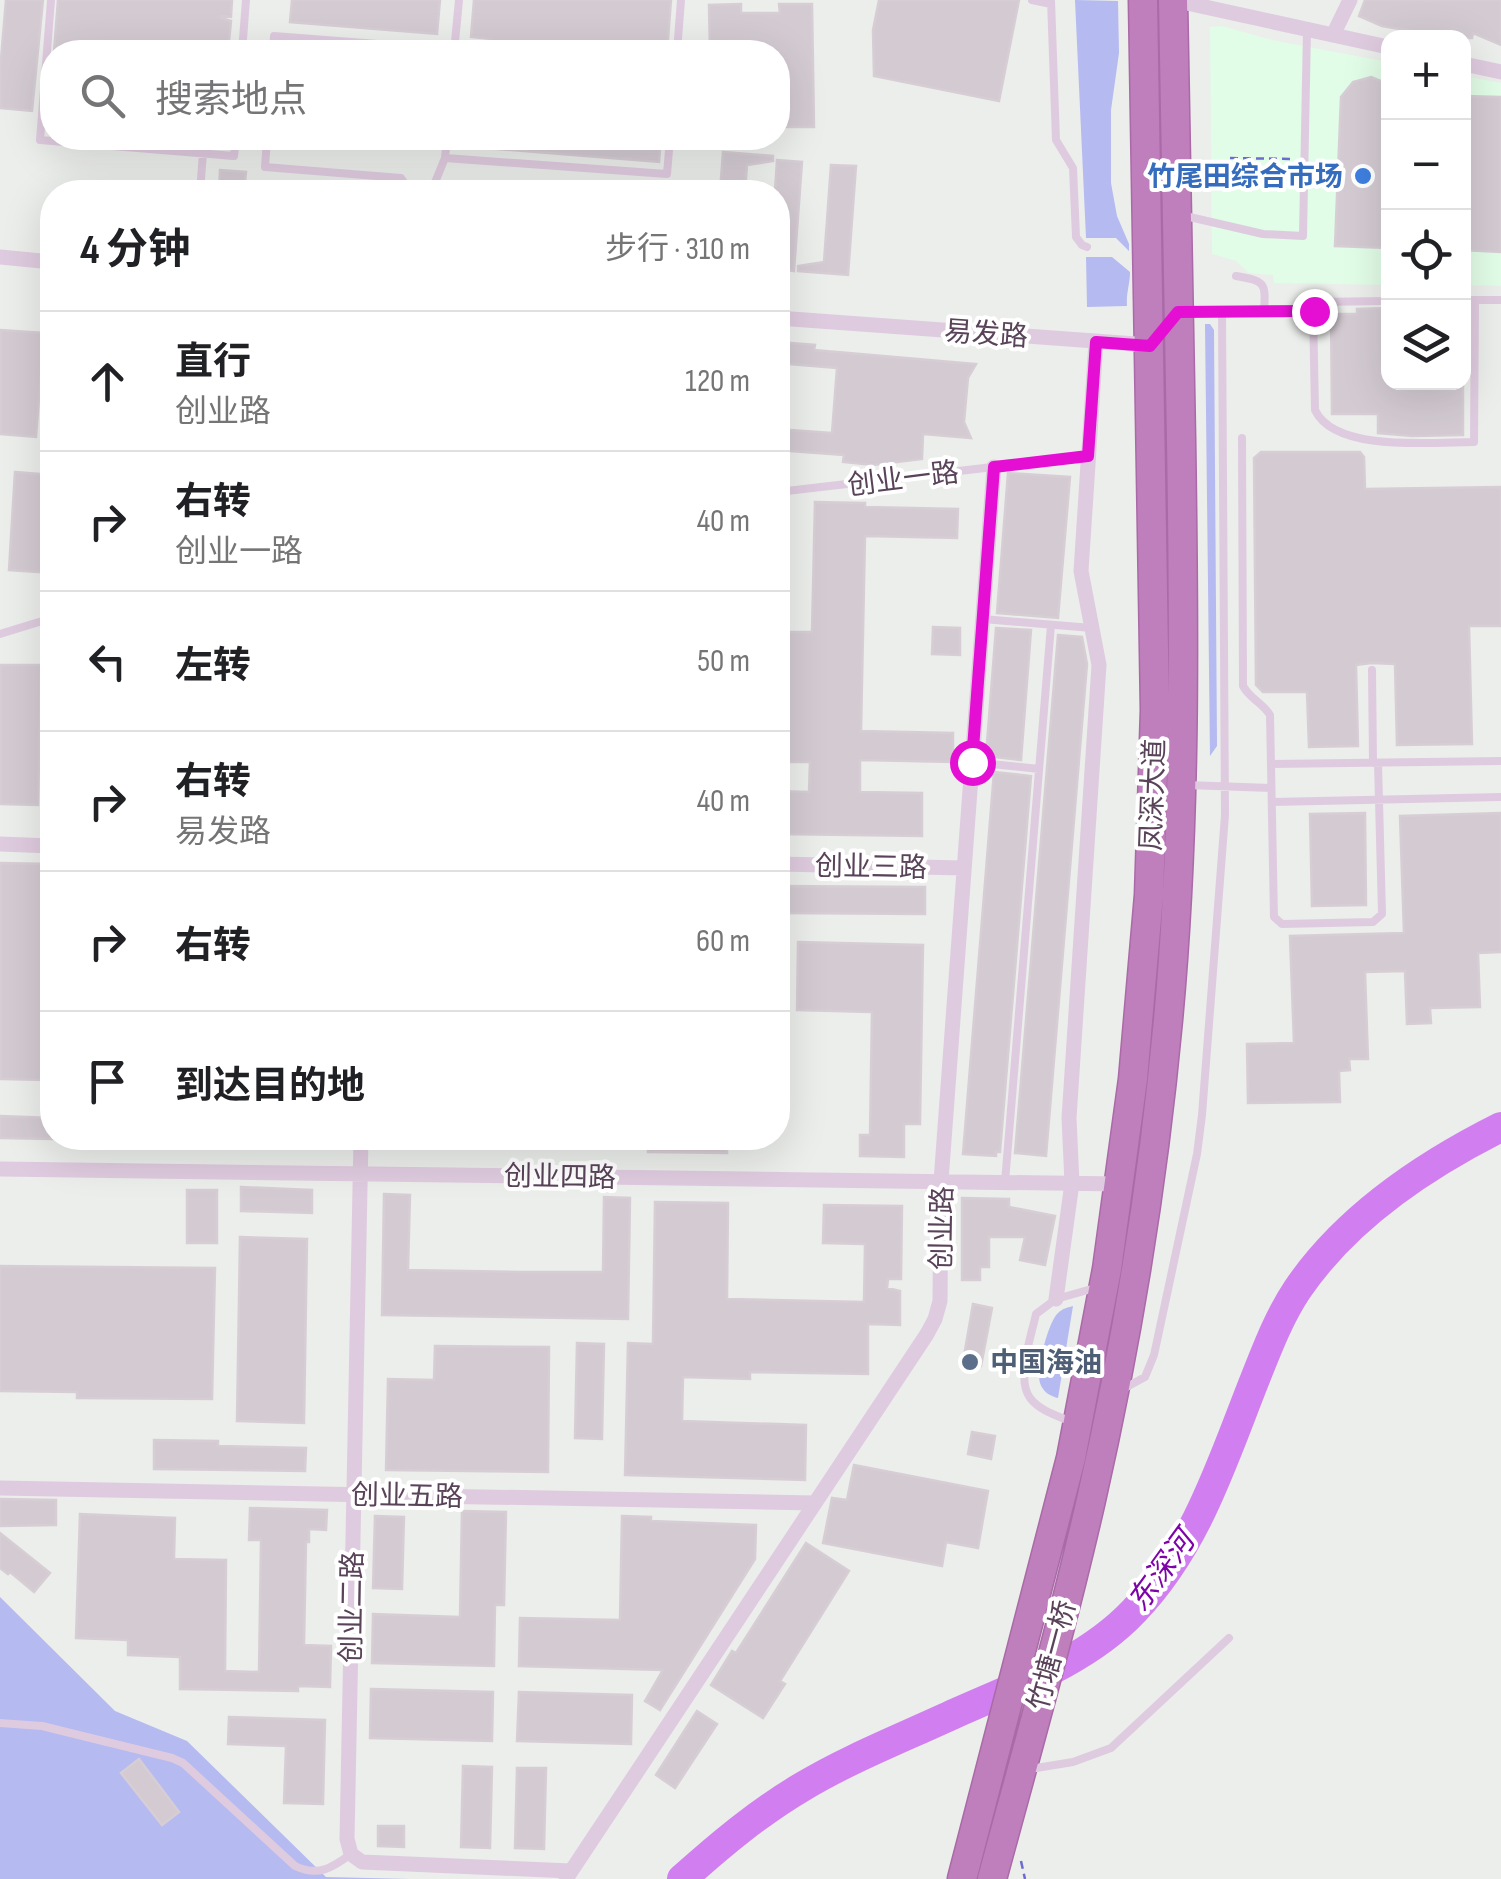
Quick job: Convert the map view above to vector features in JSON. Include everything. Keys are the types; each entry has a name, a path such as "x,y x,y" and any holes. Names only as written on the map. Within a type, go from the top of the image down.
{"highway":[{"name":"凤深大道","path":"1040,1580 1078,1424 1104,1286 1120,1184 1143,971 1154,772 1154,621 1143,0"},
{"name":"凤深大道","path":"1076,1560 1114,1393 1145,1210 1178,898 1183,588 1173,0"},
{"name":"竹塘一桥","path":"1024,1760 1076,1560"},
{"name":"竹塘一桥","path":"991,1768 1040,1580"},
{"path":"992,1879 1024,1760"},
{"path":"1014,1879 1012,1846 1024,1799 1024,1760"},
{"path":"943,1879 957,1852 972,1804 991,1768"},
{"path":"962,1879 991,1768"}],"street":[{"path":"1173,0 1381,46"},
{"path":"1332,35 1350,0"},
{"path":"1471,66 1501,72"},
{"path":"0,257 40,261"},
{"path":"1150,346 1178,312"},
{"name":"易发路","path":"790,319 1150,346"},
{"path":"1056,1299 1072,1183 1069,1118 1098,665 1081,571 1096,342"},
{"name":"创业路","path":"568,1875 935,1319 940,1302 941,1181 994,467"},
{"path":"0,844 40,846"},
{"name":"创业三路","path":"790,864 964,868"},
{"name":"创业二路","path":"351,1854 347,1839 361,1150"},
{"name":"创业四路","path":"0,1169 1120,1184"},
{"name":"创业五路","path":"0,1488 814,1503"},
{"path":"351,1854 362,1862 568,1875"}],"lane":[{"path":"48,40 51,0"},
{"path":"243,40 246,0"},
{"path":"456,40 459,0"},
{"path":"677,40 681,0"},
{"path":"1032,0 1051,2 1056,140 1073,168 1076,238 1087,247"},
{"path":"1177,214 1264,234 1303,236 1307,29"},
{"path":"274,40 274,36 322,40"},
{"path":"165,150 234,156 235,150"},
{"path":"265,150 264,167 402,180"},
{"path":"436,180 446,150"},
{"path":"446,158 667,174 669,150"},
{"path":"201,180 202,153"},
{"path":"1236,276 1257,279 1263,284 1264,311"},
{"path":"1471,300 1501,300"},
{"path":"1381,301 1313,302 1315,410 1320,419 1327,426 1374,442 1474,442 1475,300"},
{"path":"1114,1393 1139,1382 1152,1362 1196,1154 1206,1059 1226,815 1222,311"},
{"path":"1178,312 1314,311"},
{"path":"1242,438 1243,686 1270,715 1274,917 1282,924 1373,922 1382,914 1372,670"},
{"name":"创业一路","path":"790,491 1088,456"},
{"path":"983,619 1092,628"},
{"path":"0,634 40,622"},
{"path":"1005,1182 1051,625"},
{"path":"1271,764 1501,760"},
{"path":"972,762 1039,769"},
{"path":"1182,784 1271,788"},
{"path":"1272,802 1501,797"},
{"path":"1078,1424 1046,1411 1031,1399 1022,1381 1036,1314 1056,1299 1104,1286"},
{"path":"1024,1760 1073,1762 1111,1748 1229,1638"},
{"path":"0,1724 42,1726 183,1763 303,1870 332,1868 351,1854"}],"path":[{"path":"1230,158 1304,160"}],"shaded area":[{"path":"1075,0 1118,1 1111,183 1129,251 1116,238 1086,238"},
{"name":"竹尾田综合市场","path":"1222,26 1272,40 1381,61 1381,285 1274,283 1273,275 1249,273 1236,261 1212,254 1210,27"},
{"path":"1471,77 1501,83 1501,286 1471,285"},
{"path":"1086,257 1112,257 1130,272 1127,306 1087,307"},
{"path":"1205,324 1214,330 1217,746 1210,756"},
{"path":"1073,1306 1058,1398 1047,1393 1040,1383 1041,1358 1054,1318"},
{"path":"0,1597 115,1711 187,1741 326,1877 410,1879 0,1879"}],"building":[{"path":"6,0 43,0 32,111 0,108"},
{"path":"58,0 232,0 231,17 221,16 231,21 229,40 55,40"},
{"path":"292,0 440,0 437,34 290,22"},
{"path":"474,0 671,0 668,40 471,37"},
{"path":"879,0 1019,0 999,101 874,76 873,30"},
{"path":"1365,0 1501,0 1501,45 1473,33 1471,38 1471,30 1406,30 1359,16"},
{"path":"741,4 741,13 780,13 779,4 812,4 814,127 790,127 790,40 710,40 709,5"},
{"name":"竹尾田综合市场","path":"1371,77 1381,81 1381,248 1335,246 1341,97 1353,82"},
{"path":"1471,96 1501,97 1501,252 1471,250"},
{"path":"510,150 660,150 659,162"},
{"path":"723,152 773,156 773,161 747,165 746,180 721,180"},
{"path":"777,160 802,162 794,271 790,270 790,180 776,180"},
{"path":"831,165 856,166 848,275 798,271 798,266 824,262"},
{"path":"220,170 246,172 245,180 220,180"},
{"path":"1381,308 1381,390 1463,390 1463,435 1378,433 1378,414 1332,414 1331,314 1357,314 1357,309"},
{"path":"0,330 40,333 36,437 0,434"},
{"path":"790,343 815,345 814,350 976,364 968,378 964,422 971,438 923,434 922,459 873,465 843,462 844,455 790,451 790,430 832,433 837,368 790,364"},
{"path":"1261,452 1360,452 1364,457 1365,489 1501,487 1501,626 1469,626 1472,744 1397,745 1395,664 1356,665 1358,746 1309,747 1307,692 1263,692 1256,685 1254,458"},
{"path":"15,472 40,474 40,572 9,570"},
{"path":"1008,473 1070,477 1058,618 997,613"},
{"path":"815,502 958,509 957,538 865,536 861,731 953,733 953,762 860,760 860,792 922,793 922,836 790,834 790,791 809,792 810,762 790,762 790,632 812,632"},
{"path":"933,627 960,628 960,655 932,654"},
{"path":"996,628 1031,630 1021,760 986,756"},
{"path":"1058,635 1082,637 1087,664 1046,1156 1015,1153"},
{"path":"0,665 40,665 38,805 0,804"},
{"path":"994,772 1031,776 1000,1152 996,1156 963,1154"},
{"path":"1365,813 1366,905 1312,906 1310,814"},
{"path":"1501,813 1501,952 1478,953 1480,1007 1430,1008 1431,1023 1407,1024 1405,971 1365,972 1368,1059 1349,1059 1350,1070 1339,1071 1340,1102 1248,1103 1247,1044 1294,1043 1290,936 1404,933 1400,816"},
{"path":"0,863 40,864 40,1080 0,1079"},
{"path":"790,886 925,887 925,914 790,913"},
{"path":"798,942 923,945 920,1124 904,1124 904,1157 860,1156 860,1135 870,1135 872,1012 797,1010"},
{"path":"0,1116 40,1118 40,1139 0,1138"},
{"path":"648,1150 727,1150 727,1153"},
{"path":"241,1187 312,1190 312,1213 241,1211"},
{"path":"187,1190 217,1190 217,1243 187,1243"},
{"path":"384,1194 410,1195 408,1270 518,1272 603,1272 604,1197 630,1198 628,1319 382,1315"},
{"path":"962,1198 1009,1199 1009,1207 1055,1216 1045,1265 1020,1260 1025,1237 989,1237 989,1267 980,1267 980,1280 962,1280"},
{"path":"655,1202 728,1203 727,1299 864,1302 865,1244 823,1243 824,1205 902,1206 901,1279 888,1279 887,1288 900,1291 900,1325 868,1324 868,1374 750,1372 750,1379 683,1377 682,1421 806,1425 805,1480 625,1475 628,1343 653,1344"},
{"path":"240,1237 307,1239 304,1423 237,1421"},
{"path":"0,1266 215,1268 212,1399 77,1398 77,1392 0,1391"},
{"path":"973,1304 992,1308 981,1366 963,1362"},
{"path":"577,1343 604,1344 602,1439 575,1438"},
{"path":"435,1346 549,1347 548,1472 386,1470 388,1379 434,1380"},
{"path":"972,1432 995,1436 991,1459 968,1454"},
{"path":"154,1440 306,1448 305,1471 154,1469"},
{"path":"854,1465 988,1491 978,1548 946,1542 942,1566 823,1543 832,1498 847,1500"},
{"path":"0,1499 56,1500 56,1525 0,1526"},
{"path":"250,1508 327,1510 326,1530 309,1529 306,1542 304,1645 331,1646 330,1687 298,1686 298,1691 180,1689 180,1657 128,1655 128,1640 76,1638 80,1514 175,1518 174,1559 226,1560 225,1671 259,1672 261,1540 249,1540"},
{"path":"462,1511 506,1512 504,1605 495,1605 494,1666 372,1663 373,1614 460,1617"},
{"path":"375,1516 404,1517 402,1589 373,1588"},
{"path":"622,1516 651,1517 651,1521 756,1525 755,1559 660,1710 645,1701 663,1670 519,1666 520,1618 620,1620"},
{"path":"0,1533 50,1573 34,1592 0,1568"},
{"path":"806,1543 849,1571 780,1681 785,1684 763,1718 711,1685"},
{"path":"371,1689 493,1692 492,1741 370,1738"},
{"path":"519,1692 632,1695 631,1744 517,1741"},
{"path":"697,1711 717,1724 675,1788 656,1775"},
{"path":"229,1717 325,1720 323,1804 284,1803 286,1746 228,1744"},
{"path":"139,1759 179,1812 162,1825 121,1773"},
{"path":"463,1766 492,1767 490,1848 461,1847"},
{"path":"517,1768 546,1768 544,1849 515,1848"},
{"path":"378,1826 404,1826 404,1847 378,1846"}],"waterway":[{"name":"东深河","path":"682,1879 740,1830 802,1787 1045,1673 1114,1630 1175,1559 1206,1501 1279,1322 1316,1264 1388,1196 1501,1127"}],"place":[{"name":"竹尾田综合市场","path":"1363,176"},
{"name":"中国海油","path":"970,1362"}],"route":[{"path":"972,762 994,467 1088,456 1096,342 1150,346 1178,312 1314,311"}]}
